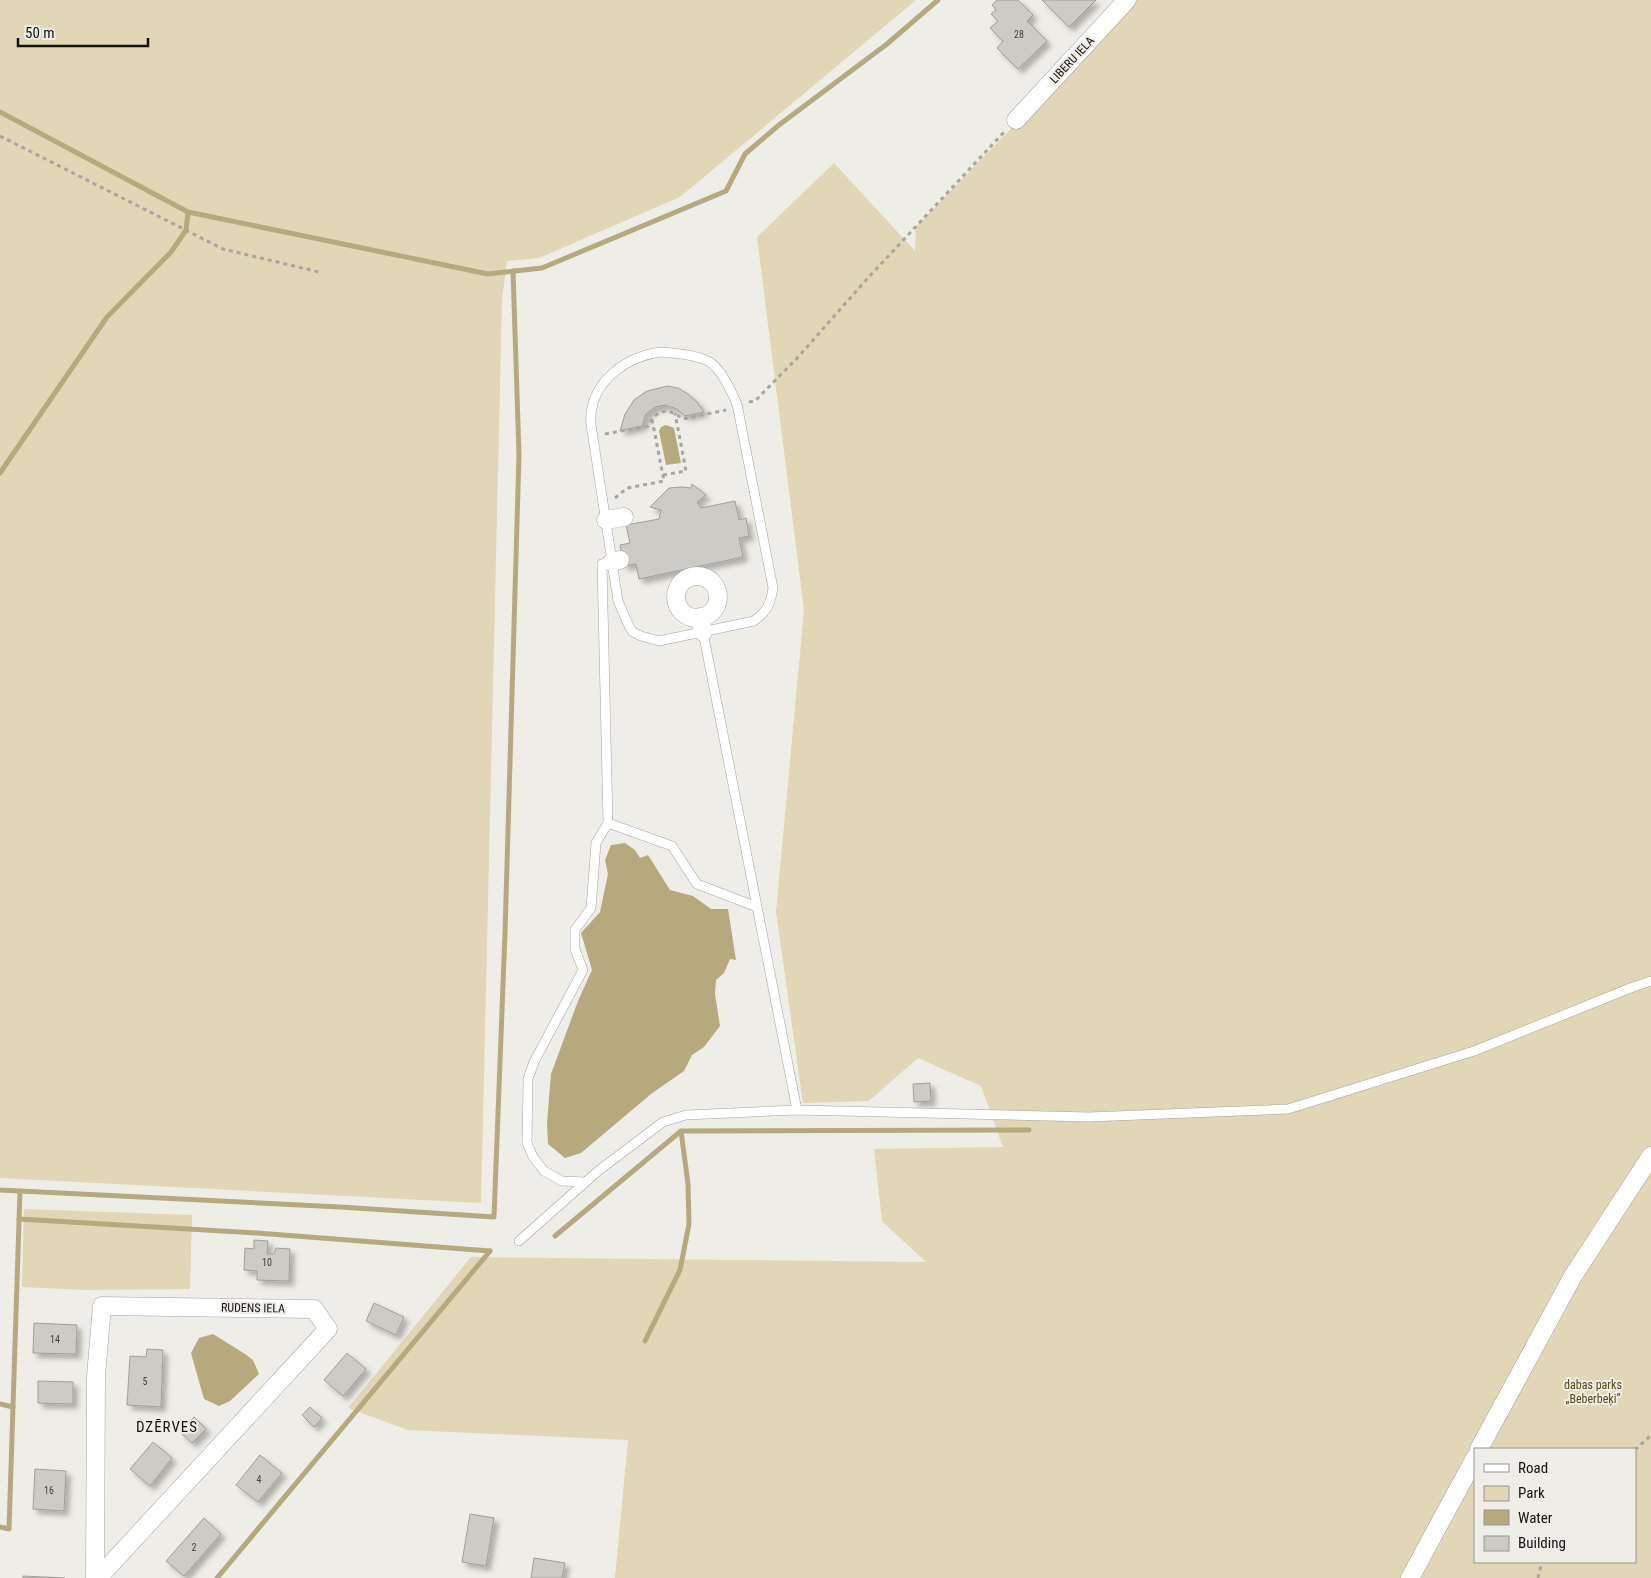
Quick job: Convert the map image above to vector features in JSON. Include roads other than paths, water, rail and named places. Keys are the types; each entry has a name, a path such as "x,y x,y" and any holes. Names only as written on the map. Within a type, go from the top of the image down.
{"street":[{"name":"LIBERU IELA","path":"1016,120 1127,0"},
{"path":"605,518 624,517"},
{"path":"1480,1448 1573,1276 1651,1156"},
{"name":"RUDENS IELA","path":"102,1306 314,1309 328,1329 97,1578 96,1376 102,1306"},
{"path":"1410,1578 1474,1460"}],"lane":[{"path":"661,352 677,353 709,362 726,381 737,406 774,588 770,604 763,614 754,621 702,625 659,641 633,632 618,601 616,561 605,518 592,437 591,415 599,388 614,372 628,362 646,354 661,352"},
{"path":"585,1182 562,1180 544,1170 534,1157 527,1143 528,1079 534,1062 583,970 575,949 576,930 591,908 596,844 608,823 602,564 616,561"},
{"path":"702,625 797,1110"},
{"path":"608,823 672,846 697,884 757,908"},
{"path":"519,1241 585,1182 663,1122 686,1115 797,1110 1089,1117 1288,1109 1474,1051 1651,981"}],"water":[{"path":"666,425 674,428 681,463 666,465 659,431 661,427"},
{"path":"625,843 635,850 640,858 648,855 670,890 693,896 711,909 728,909 736,960 730,959 724,973 716,980 715,994 720,1026 704,1047 692,1055 684,1071 651,1094 581,1153 565,1158 548,1144 547,1123 551,1074 578,1001 592,970 581,933 600,912 608,874 605,860 611,845"},
{"path":"213,1334 253,1360 259,1374 230,1401 219,1406 204,1399 191,1353 199,1338"}],"waterway":[{"path":"0,112 188,212 488,274 542,268 726,191 745,154 779,125 887,44 938,0"},
{"path":"0,473 107,317 171,252 186,230 188,212"},
{"path":"0,1190 340,1207 494,1217 505,933 519,455 513,271"},
{"path":"555,1236 681,1131 1029,1130"},
{"path":"645,1341 680,1270 689,1224 688,1184 681,1131"},
{"path":"0,1527 9,1529 20,1191"},
{"path":"19,1219 257,1233 490,1251"},
{"path":"217,1578 490,1251"},
{"path":"0,1404 13,1407"}],"district":[{"name":"DZĒRVES","path":"167,1427"}],"park label":[{"name":"dabas parks „Beberbeķi”","path":"1593,1392"}]}
